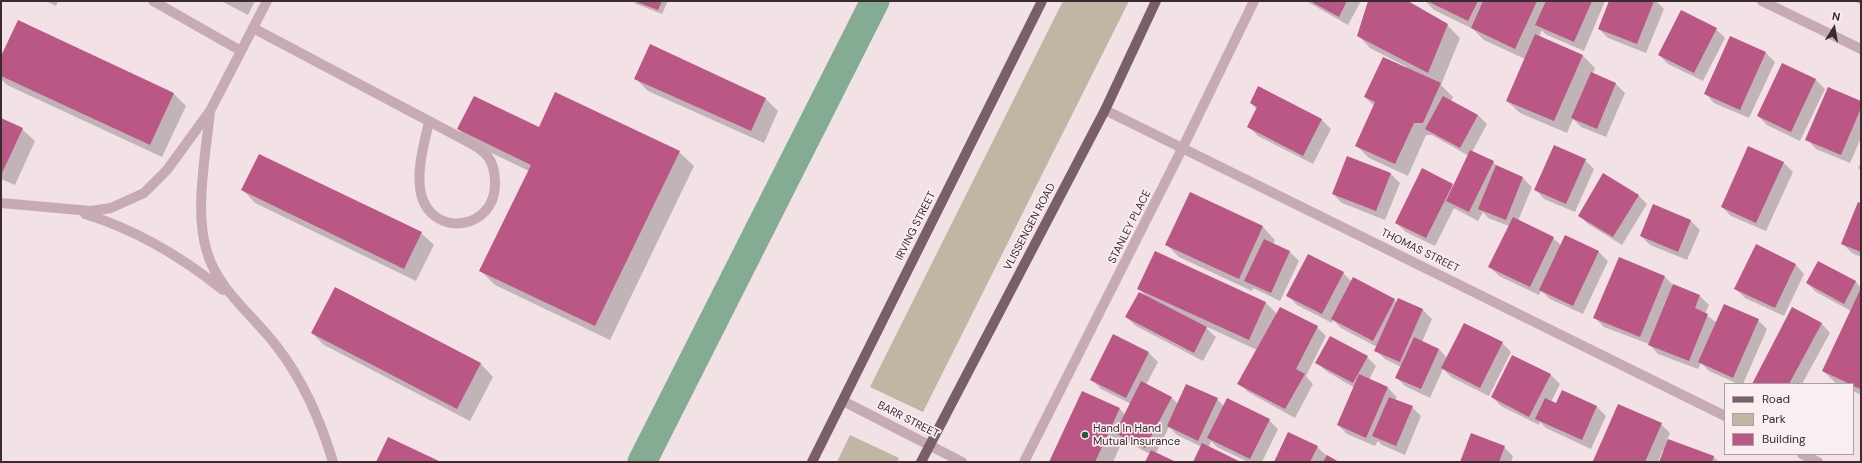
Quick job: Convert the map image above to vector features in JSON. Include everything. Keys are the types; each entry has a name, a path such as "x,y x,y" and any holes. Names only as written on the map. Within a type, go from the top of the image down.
{"main road":[{"name":"IRVING STREET","path":"812,462 1042,1"},
{"name":"VLISSENGEN ROAD","path":"921,462 1104,110 1156,1"}],"street":[{"path":"153,1 241,52"},
{"path":"1,203 91,212 111,208 144,193 167,170 210,111 266,1"},
{"name":"STANLEY PLACE","path":"1024,462 1184,147 1254,1"},
{"path":"1762,1 1861,49"},
{"path":"253,28 480,149 490,159 494,170 495,192 492,203 486,211 472,221 456,224 448,222 432,214 424,202 421,194 420,172 429,122"},
{"name":"THOMAS STREET","path":"1104,110 1184,147 1724,416"},
{"path":"210,111 202,188 202,231 207,253 218,277 279,349 303,387 324,434 333,462"},
{"path":"60,209 100,219 153,245 212,281 238,302"},
{"name":"BARR STREET","path":"842,401 930,444 962,462"},
{"path":"1804,455 1818,462"}],"green space":[{"path":"1063,1 1129,1 923,412 870,387"},
{"path":"850,435 899,458 897,462 837,462"}],"building":[{"path":"634,1 662,1 658,10"},
{"path":"1310,1 1347,1 1339,17"},
{"path":"1368,1 1408,1 1448,24 1428,73 1357,36"},
{"path":"1427,1 1478,1 1468,21"},
{"path":"1483,1 1537,1 1515,49 1471,28"},
{"path":"1546,1 1592,1 1574,42 1535,25"},
{"path":"1609,1 1654,1 1637,44 1598,29"},
{"path":"1681,10 1717,28 1694,73 1658,55"},
{"path":"18,20 174,93 150,145 1,76 1,56"},
{"path":"1535,34 1583,55 1554,121 1506,101"},
{"path":"1730,36 1766,52 1740,110 1704,94"},
{"path":"650,44 766,98 751,131 634,79"},
{"path":"1383,57 1441,83 1423,123 1414,123 1395,164 1355,146 1375,102 1364,97"},
{"path":"1782,63 1816,79 1791,132 1757,116"},
{"path":"1591,72 1616,83 1597,129 1571,118"},
{"path":"1258,86 1322,119 1303,156 1247,127 1257,107 1250,103"},
{"path":"1828,87 1861,101 1861,108 1841,155 1805,140"},
{"path":"555,92 680,151 595,326 479,271 531,165 457,129 474,96 539,127"},
{"path":"1443,96 1478,115 1460,148 1425,129"},
{"path":"1,118 23,128 2,173 1,173"},
{"path":"1554,145 1586,159 1566,204 1534,190"},
{"path":"1748,146 1784,162 1756,223 1721,207"},
{"path":"1470,150 1494,161 1469,212 1446,201"},
{"path":"259,154 422,232 404,269 241,190"},
{"path":"1347,156 1391,173 1376,211 1332,194"},
{"path":"1496,165 1523,177 1506,220 1478,209"},
{"path":"1422,168 1453,184 1426,238 1395,223"},
{"path":"1603,173 1639,195 1613,237 1578,216"},
{"path":"1190,192 1263,226 1239,279 1165,245"},
{"path":"1858,202 1861,203 1861,252 1841,244"},
{"path":"1653,204 1691,220 1678,252 1640,236"},
{"path":"1513,217 1554,237 1530,287 1488,267"},
{"path":"1565,235 1599,251 1573,306 1539,290"},
{"path":"1264,239 1290,251 1271,293 1244,281"},
{"path":"1756,244 1796,264 1775,308 1734,289"},
{"path":"1155,251 1266,302 1249,340 1137,289"},
{"path":"1308,254 1344,272 1322,314 1286,296"},
{"path":"1619,257 1665,276 1640,337 1593,318"},
{"path":"1818,261 1856,281 1844,304 1806,283"},
{"path":"1353,277 1395,299 1373,341 1331,319"},
{"path":"1673,284 1700,295 1695,308 1708,314 1689,361 1648,345"},
{"path":"335,287 481,363 457,409 311,333"},
{"path":"1861,288 1861,389 1854,386 1854,383 1848,383 1822,371"},
{"path":"1139,292 1207,327 1194,353 1125,317"},
{"path":"1398,298 1423,309 1400,362 1374,351"},
{"path":"1724,304 1759,319 1733,378 1698,362"},
{"path":"1280,307 1318,326 1296,369 1305,374 1285,409 1237,384"},
{"path":"1792,307 1822,323 1790,383 1753,383"},
{"path":"1464,323 1503,342 1480,388 1441,368"},
{"path":"1113,334 1149,352 1126,398 1090,380"},
{"path":"1330,336 1368,356 1353,383 1315,363"},
{"path":"1414,337 1439,349 1421,389 1395,378"},
{"path":"1512,355 1551,374 1529,417 1491,397"},
{"path":"1359,374 1388,387 1366,438 1337,425"},
{"path":"1141,381 1172,397 1145,448 1115,433"},
{"path":"1186,384 1218,398 1198,441 1167,426"},
{"path":"1562,390 1597,406 1582,440 1535,419 1545,398 1556,403"},
{"name":"Hand In Hand Mutual Insurance","path":"1082,391 1120,408 1095,462 1049,462"},
{"path":"1389,397 1413,406 1396,446 1372,436"},
{"path":"1227,398 1270,419 1250,459 1207,438"},
{"path":"1618,404 1662,423 1645,462 1593,461"},
{"path":"1288,432 1318,446 1310,462 1274,462"},
{"path":"1471,433 1505,446 1499,462 1460,462"},
{"path":"388,437 441,462 376,462"},
{"path":"1668,439 1714,456 1712,462 1659,462"},
{"path":"1202,443 1241,462 1193,462"},
{"path":"1151,450 1176,462 1145,462"},
{"path":"1327,455 1339,462 1323,462"}],"waterway":[{"path":"642,462 875,1"}],"place":[{"name":"Hand In Hand Mutual Insurance","path":"1085,435"}]}
